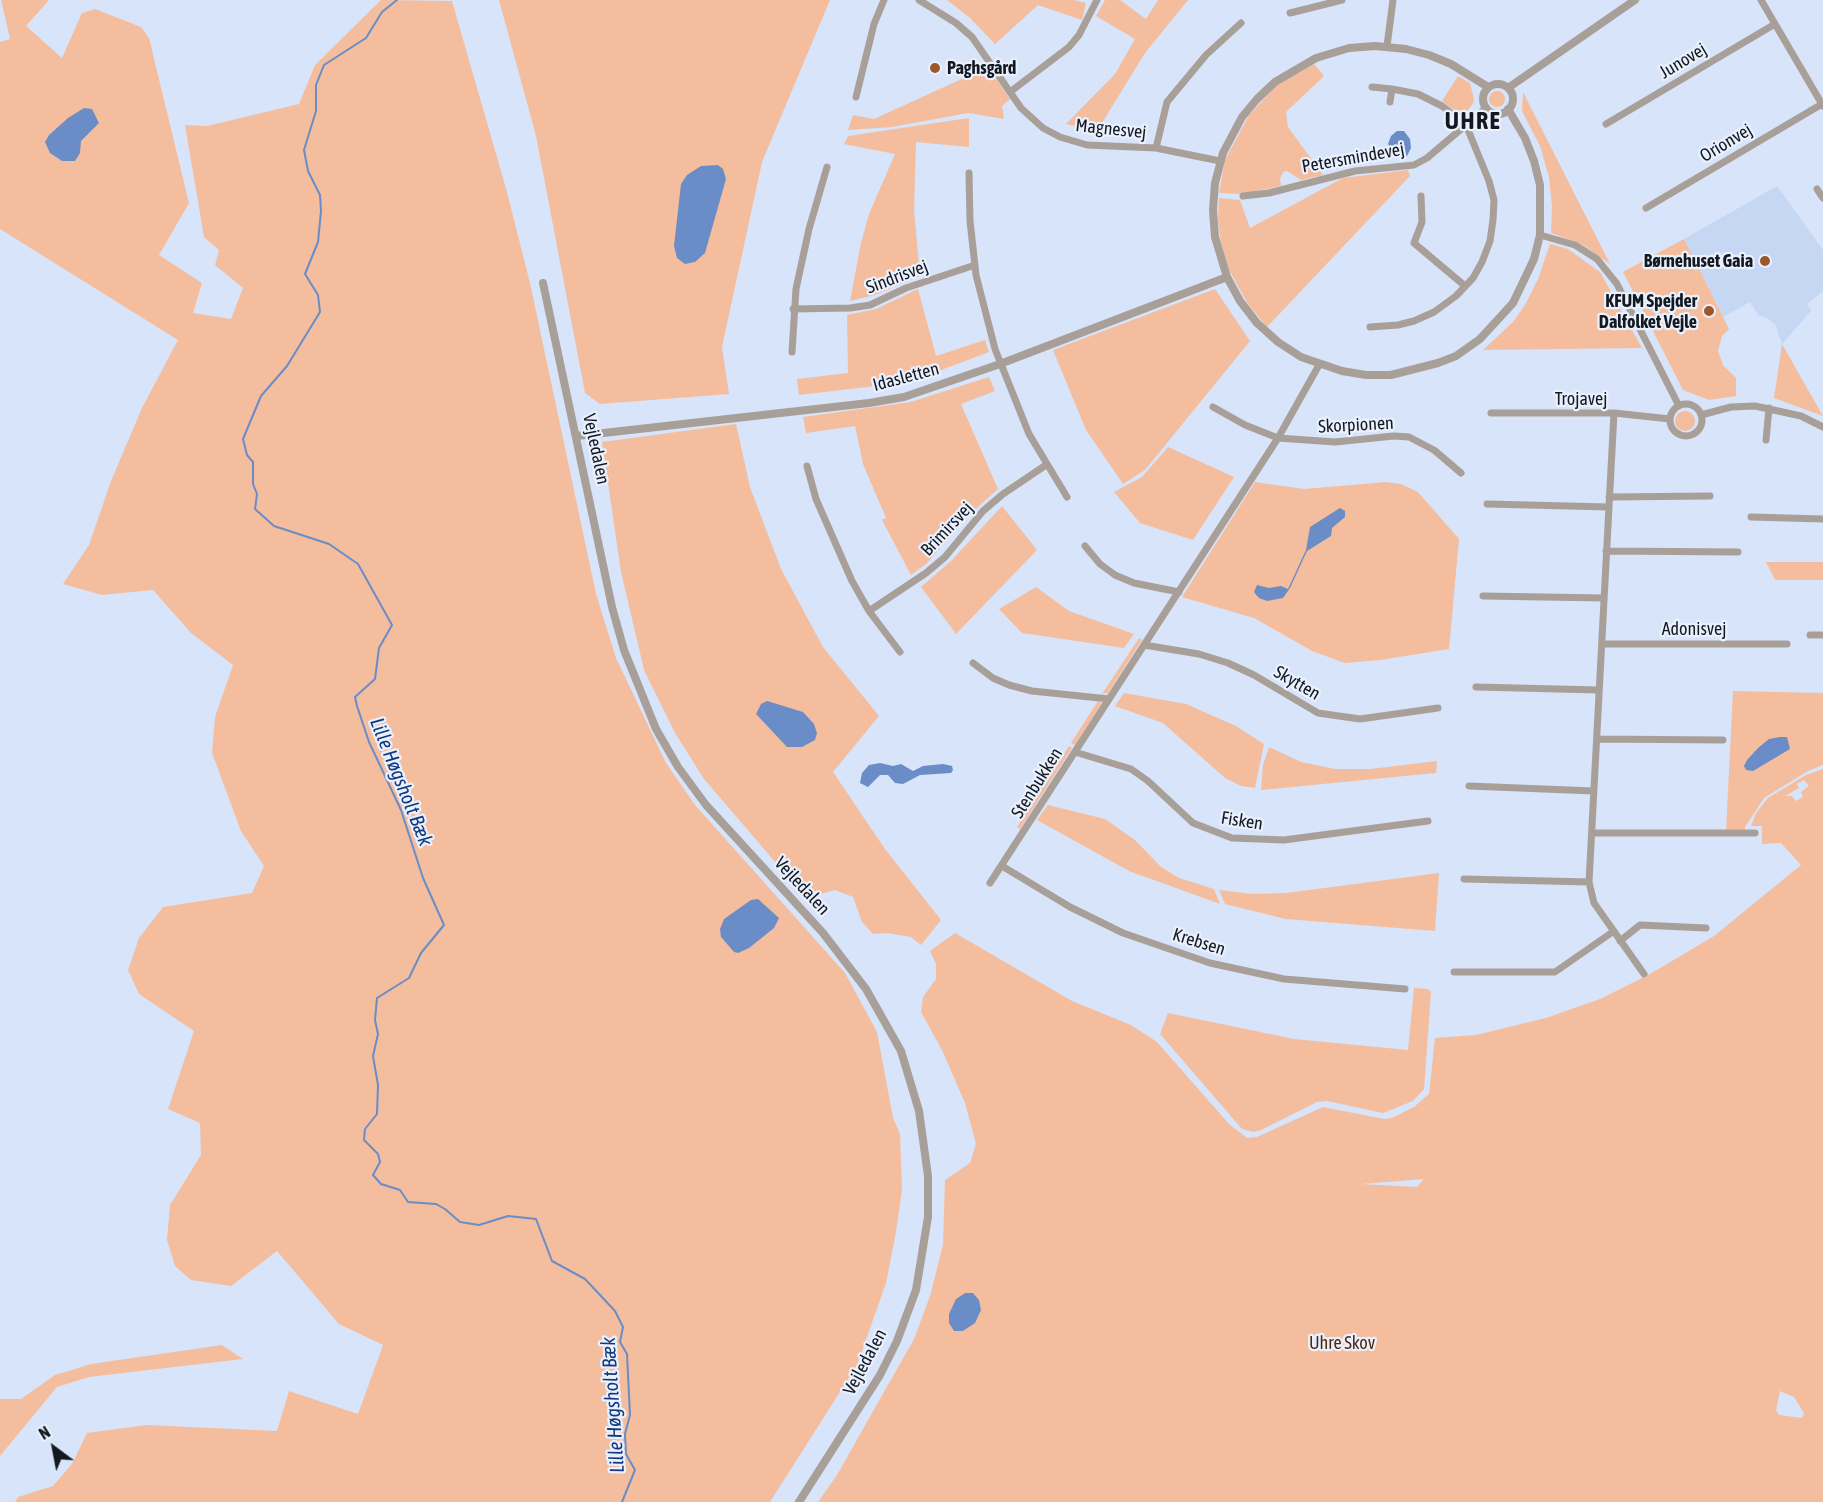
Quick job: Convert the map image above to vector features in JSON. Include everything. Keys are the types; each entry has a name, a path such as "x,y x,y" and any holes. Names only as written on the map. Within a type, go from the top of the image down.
{"street":[{"path":"856,97 874,24 884,0"},
{"name":"Magnesvej","path":"919,0 956,23 972,37 1010,92 1032,119 1060,137 1087,145 1156,148 1220,161"},
{"path":"1010,92 1069,47 1079,35 1097,0"},
{"path":"1290,13 1342,0"},
{"path":"1387,46 1393,0"},
{"path":"1508,88 1635,0"},
{"path":"1761,0 1822,105"},
{"name":"Magnesvej","path":"1156,148 1167,102 1206,55 1241,23"},
{"name":"Junovej","path":"1606,124 1775,24"},
{"path":"1488,87 1483,97 1486,108 1498,114 1508,110 1513,101 1508,88 1499,84 1488,87 1452,64 1406,49 1387,46 1332,52 1295,69 1275,82 1242,117 1220,161 1214,196 1214,224 1218,251 1227,277 1240,301 1267,333 1289,350 1319,365 1350,373 1391,375 1415,371 1456,356 1480,339 1513,303 1528,274 1540,235 1540,185 1534,161 1525,138 1508,110"},
{"path":"1370,327 1398,325 1424,317 1443,306 1465,286 1482,262 1490,241 1494,200 1482,160 1466,124 1442,106 1426,98 1372,87"},
{"path":"1390,102 1392,90"},
{"name":"Orionvej","path":"1646,208 1822,105"},
{"name":"Petersmindevej","path":"1243,196 1269,193 1355,171 1414,165 1427,158 1486,108"},
{"path":"792,352 793,309 809,229 827,167"},
{"path":"969,173 970,221 983,309 1000,364 1029,434 1066,497"},
{"path":"1817,189 1823,198"},
{"path":"1421,196 1422,222 1414,243 1465,286"},
{"path":"1540,235 1575,245 1597,259 1617,284 1679,406"},
{"name":"Sindrisvej","path":"793,309 850,308 870,305 906,288 975,265"},
{"name":"Idasletten","path":"577,435 869,403 941,386 1227,277"},
{"name":"Vejledalen","path":"543,283 612,607 624,650 656,729 678,767 706,805 823,933 866,989 901,1051 919,1111 928,1176 928,1218 915,1290 897,1341 880,1375 799,1502"},
{"name":"Stenbukken","path":"990,883 1278,438 1319,365"},
{"path":"1689,405 1701,415 1700,428 1688,436 1674,431 1670,419 1679,406 1689,405"},
{"path":"1213,406 1245,425 1278,438"},
{"path":"1701,415 1731,407 1769,408 1801,416 1823,428"},
{"path":"1766,440 1769,408"},
{"name":"Trojavej","path":"1491,413 1614,413 1670,419"},
{"path":"1614,413 1589,882 1594,903 1644,974"},
{"name":"Skorpionen","path":"1278,438 1335,442 1394,436 1408,437 1434,450 1461,474"},
{"name":"Brimirsvej","path":"869,611 926,573 945,557 983,511 1003,494 1046,465"},
{"path":"807,466 816,499 835,544 869,611 900,651"},
{"path":"1609,497 1710,496"},
{"path":"1487,504 1609,507"},
{"path":"1751,517 1823,519"},
{"path":"1085,546 1100,564 1115,574 1134,583 1179,592"},
{"path":"1606,551 1738,552"},
{"path":"1483,596 1604,598"},
{"path":"1810,635 1823,635"},
{"name":"Adonisvej","path":"1602,644 1787,644"},
{"name":"Skytten","path":"1144,645 1199,654 1228,663 1254,675 1298,703 1328,715 1359,718 1438,708"},
{"path":"973,663 993,678 1009,685 1032,691 1109,699"},
{"path":"1476,687 1599,690"},
{"path":"1597,739 1723,740"},
{"name":"Fisken","path":"1075,752 1131,769 1148,781 1193,823 1232,838 1284,840 1428,821"},
{"path":"1470,786 1594,791"},
{"path":"1592,833 1755,833"},
{"name":"Krebsen","path":"1002,866 1070,908 1123,933 1210,963 1284,979 1405,988"},
{"path":"1464,879 1589,882"},
{"path":"1620,940 1640,925 1706,928"},
{"path":"1454,972 1555,972 1614,931"}],"shaded area":[{"path":"1777,186 1823,250 1823,291 1807,304 1811,311 1782,344 1775,324 1759,316 1750,302 1723,317 1684,239"}],"green space":[{"path":"1,0 49,0 26,26 62,58 82,13 95,9 141,27 149,38 189,203 159,255 202,283 193,313 231,319 243,288 215,265 219,250 204,237 185,125 207,126 299,104 315,65 381,0 452,1 507,192 530,283 596,594 616,658 666,763 695,805 845,973 877,1032 893,1118 900,1134 902,1189 886,1283 857,1365 770,1502 15,1502 18,1497 53,1486 72,1464 87,1433 147,1425 277,1431 289,1391 358,1414 383,1345 339,1324 277,1251 231,1286 191,1280 175,1266 167,1240 170,1205 201,1155 200,1123 168,1109 194,1031 139,994 128,970 139,938 163,907 252,893 264,866 241,831 212,753 215,717 233,665 191,633 153,590 102,595 63,584 89,545 111,481 142,408 178,340 0,229 0,42 10,39"},
{"path":"499,0 830,0 762,162 722,347 729,394 600,404 585,393 536,136"},
{"path":"947,0 1074,0 1086,3 1082,20 1038,5 995,44 969,17"},
{"path":"1105,0 1120,0 1146,19 1158,0 1188,0 1145,53 1097,131 1066,124 1115,74 1135,39 1096,16"},
{"path":"1314,64 1324,76 1286,112 1288,127 1323,175 1301,180 1287,171 1283,172 1280,179 1281,186 1243,194 1219,193 1225,160 1249,115 1277,85"},
{"path":"988,67 1010,99 1002,106 1004,119 968,113 892,127 848,130 853,115 874,119"},
{"path":"1458,76 1470,83 1474,102 1463,117 1442,101"},
{"path":"1494,91 1500,91 1505,99 1503,105 1494,107 1489,102 1489,96"},
{"path":"1523,92 1610,264 1583,245 1551,233 1552,206 1549,177 1540,146 1522,111"},
{"path":"969,118 969,147 916,142 914,210 920,276 875,295 850,301 869,214 895,154 844,144 848,136"},
{"path":"1408,170 1410,176 1267,327 1248,304 1229,270 1221,243 1218,221 1219,198 1240,200 1250,228 1343,178"},
{"path":"1684,239 1729,329 1722,336 1718,351 1723,365 1736,378 1736,396 1709,400 1683,390 1623,272"},
{"path":"1550,244 1568,249 1600,272 1642,348 1483,350 1513,322 1525,305 1538,279"},
{"path":"918,289 936,356 985,340 989,352 936,372 884,385 799,395 797,379 848,373 847,315 876,309"},
{"path":"1215,289 1250,341 1145,470 1123,484 1086,430 1053,350"},
{"path":"1782,344 1823,416 1774,398"},
{"path":"989,377 995,391 961,404 998,489 970,514 927,563 911,575 882,520 886,518 863,464 855,426 806,433 803,417 911,402"},
{"path":"1685,411 1692,414 1695,421 1692,428 1685,431 1678,428 1675,421 1678,414"},
{"path":"736,424 750,487 781,569 823,647 879,716 833,772 885,849 941,920 921,945 911,937 887,933 873,934 862,922 853,897 835,890 806,898 704,779 675,733 644,670 621,572 602,442"},
{"path":"1168,447 1234,477 1193,540 1140,523 1114,492 1142,477"},
{"path":"1255,482 1304,489 1386,482 1401,484 1418,492 1459,539 1449,649 1345,663 1312,651 1254,618 1182,597"},
{"path":"1002,506 1037,550 956,634 921,587 950,562"},
{"path":"1766,562 1823,562 1823,580 1775,580"},
{"path":"1036,587 1069,611 1134,634 1124,648 1022,633 999,609"},
{"path":"1139,638 1142,640 1108,693 1102,694"},
{"path":"1733,691 1823,693 1823,765 1808,771 1764,798 1745,827 1745,831 1726,831"},
{"path":"1124,693 1186,704 1236,726 1264,744 1255,788 1241,786 1225,778 1163,723 1115,706"},
{"path":"1098,701 1102,703 1075,745 1071,743"},
{"path":"1069,746 1072,748 1020,829 1017,827"},
{"path":"1269,747 1301,762 1335,769 1370,769 1437,761 1436,773 1261,790 1263,765"},
{"name":"Uhre Skov","path":"1823,769 1823,1502 818,1502 837,1475 914,1339 930,1296 943,1245 945,1180 970,1163 976,1144 965,1103 942,1050 921,1012 923,997 936,979 936,964 930,951 955,933 1072,1001 1131,1025 1157,1042 1230,1125 1247,1138 1257,1137 1323,1107 1384,1119 1392,1118 1414,1107 1429,1094 1435,1038 1476,1035 1546,1018 1600,999 1650,974 1714,936 1801,865 1781,843 1762,844 1762,826 1751,826 1756,813 1768,798 1806,775","holes":["1804,780 1809,786 1801,792 1803,797 1796,801 1792,796 1785,796 1799,788 1797,784","1424,1179 1417,1187 1361,1184","1780,1391 1794,1397 1804,1413 1802,1418 1779,1415 1776,1410"]},
{"path":"1048,805 1105,819 1135,840 1161,867 1179,878 1214,889 1220,904 1129,871 1037,820"},
{"path":"1439,873 1435,931 1286,919 1225,904 1219,890 1253,894 1286,893"},
{"path":"1414,988 1428,989 1431,992 1424,1089 1413,1101 1383,1113 1327,1101 1317,1102 1261,1130 1254,1132 1242,1129 1160,1034 1168,1013 1294,1039 1408,1050"},
{"path":"222,1345 243,1359 89,1377 57,1387 0,1456 0,1399 21,1399 55,1375 91,1364"}],"water":[{"path":"84,108 92,109 99,123 81,141 80,153 75,161 62,161 50,153 45,142 49,135 68,118"},
{"path":"1397,131 1404,131 1410,139 1411,148 1407,156 1403,157 1393,152 1388,144 1391,136"},
{"path":"718,165 723,169 726,179 705,253 695,262 685,264 677,258 674,246 681,184 687,175 701,166"},
{"path":"1340,508 1345,511 1345,517 1332,528 1331,536 1307,551 1290,588 1283,598 1267,601 1259,598 1254,592 1257,585 1269,588 1281,586 1288,589 1306,550 1310,527"},
{"path":"767,701 803,712 814,724 817,733 815,740 802,747 787,747 756,714 761,704"},
{"path":"1787,737 1790,749 1753,771 1746,770 1744,766 1747,760 1758,748 1769,739"},
{"path":"880,763 893,766 901,764 913,771 923,766 943,764 952,766 953,770 951,773 920,775 903,784 895,783 888,775 880,775 868,787 860,783 862,773 869,765"},
{"path":"758,899 779,918 774,928 749,948 738,953 734,952 721,937 720,929 724,919 751,900"},
{"path":"965,1293 973,1293 979,1300 981,1310 975,1323 963,1331 954,1331 949,1323 949,1314 956,1299"}],"waterway":[{"name":"Lille Høgsholt Bæk","path":"397,0 382,12 366,38 324,65 316,85 316,111 304,150 308,171 320,195 321,211 318,242 305,274 318,295 320,312 287,366 261,396 243,439 247,455 253,462 253,484 257,494 255,509 274,526 329,544 358,564 392,625 379,648 375,679 355,697 369,742 401,810 423,878 444,925 421,953 409,978 377,998 375,1020 378,1034 373,1056 378,1085 377,1114 365,1129 364,1140 378,1154 380,1162 373,1175 381,1184 400,1190 408,1202 436,1204 460,1222 479,1225 508,1216 536,1219 552,1261 585,1279 615,1311 623,1327 620,1342 627,1354 630,1415 625,1434 626,1454 635,1470 622,1502"}],"place":[{"name":"Paghsgård","path":"935,68"},
{"name":"Børnehuset Gaia","path":"1765,261"},
{"name":"KFUM Spejder Dalfolket Vejle","path":"1709,311"}],"district":[{"name":"UHRE","path":"1473,121"}]}
